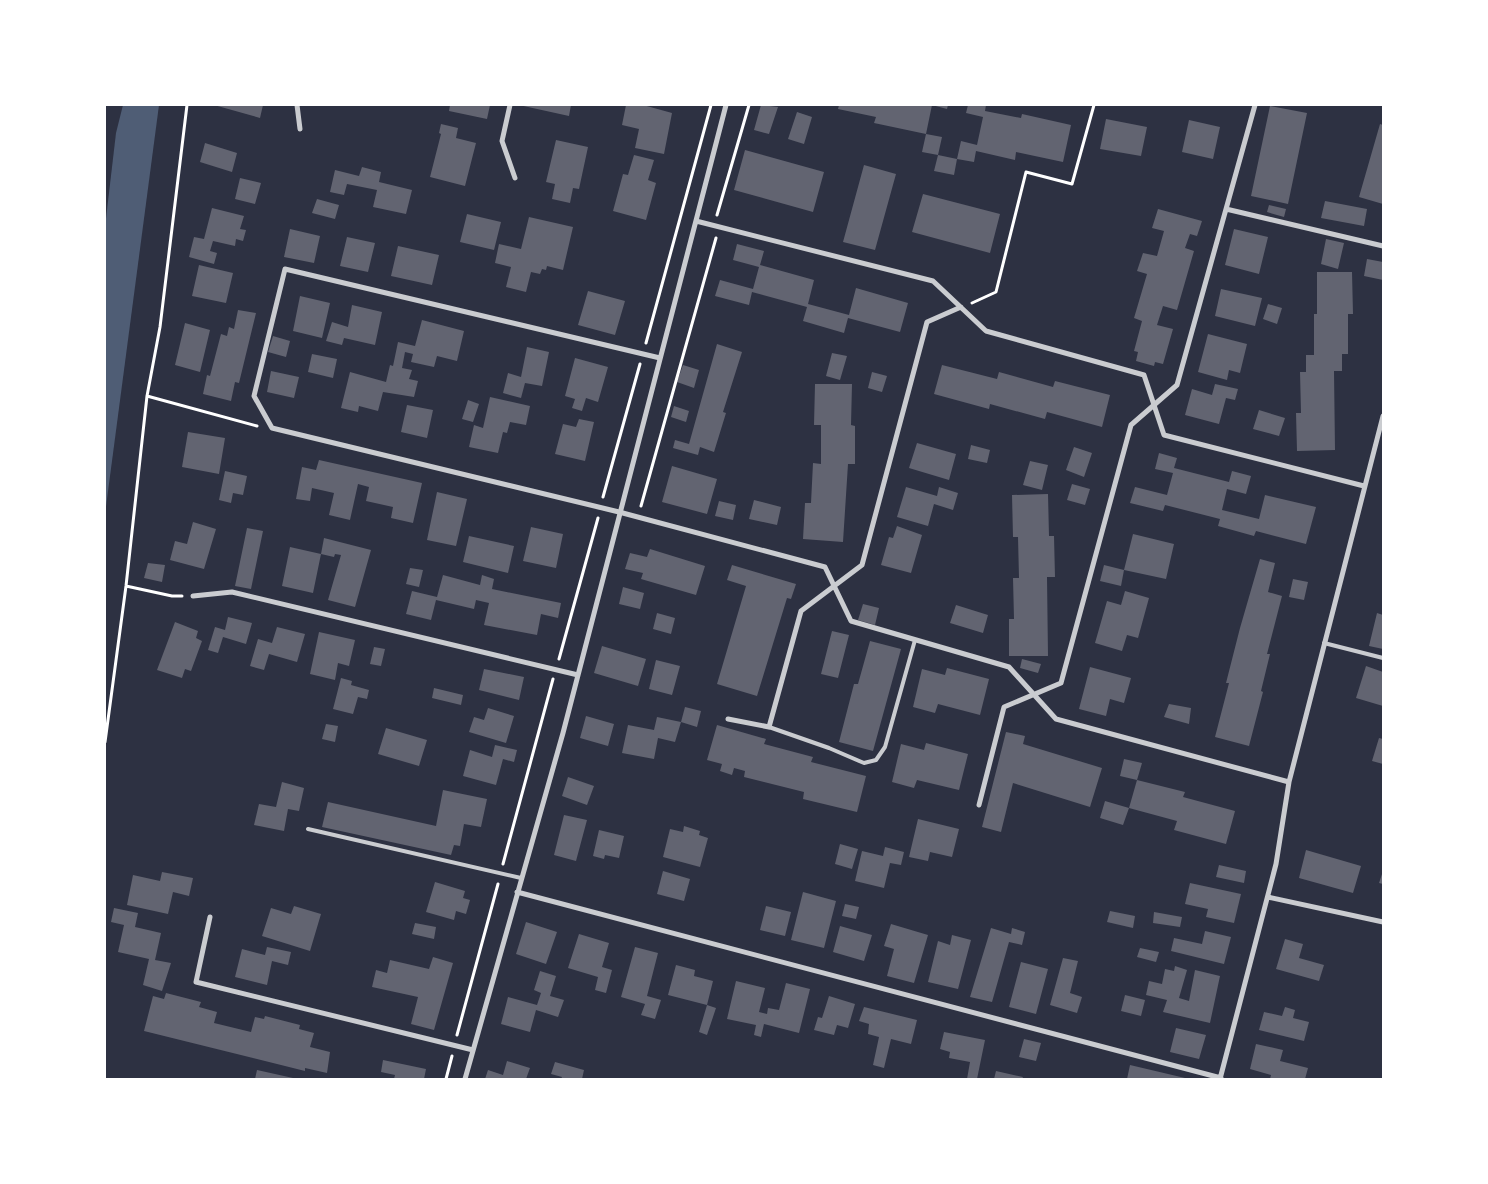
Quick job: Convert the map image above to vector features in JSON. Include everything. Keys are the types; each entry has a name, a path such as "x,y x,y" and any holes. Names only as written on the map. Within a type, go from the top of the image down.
{"street":[{"path":"297,105 300,129"},
{"path":"510,105 502,141 514,178"},
{"path":"465,1079 578,675 726,105"},
{"path":"979,805 1004,707 1061,683 1131,425 1177,385 1255,105"},
{"path":"1226,209 1383,246"},
{"path":"696,221 933,281 986,330 1144,375 1164,435 1364,486"},
{"path":"660,358 285,269 254,396 272,428 600,507 825,568 851,621 1010,667 1056,719 1289,782"},
{"path":"728,719 769,727 801,612 862,565 927,322 961,307"},
{"path":"517,892 1220,1078 1276,864 1289,782 1383,416"},
{"path":"193,596 232,592 578,675"},
{"path":"1268,897 1383,922"},
{"path":"210,917 196,982 473,1050"}],"lane":[{"path":"769,727 829,748 864,763 876,760 885,747 915,640"},
{"path":"1324,642 1383,658"},
{"path":"308,829 521,878"}],"path":[{"path":"105,742 126,586 147,396 160,327 187,105"},
{"path":"446,1079 600,507 711,105"},
{"path":"638,517 719,227 717,214 749,105"},
{"path":"961,307 996,292 1026,172 1072,184 1094,105"},
{"path":"147,396 272,428"},
{"path":"126,586 172,596 193,596"}],"water":[{"path":"123,105 159,105 105,514 105,227 116,133"}],"building":[{"path":"214,105 263,105 260,118"},
{"path":"450,105 490,105 487,119 449,111"},
{"path":"519,105 571,105 569,116"},
{"path":"626,105 643,105 672,113 664,154 635,148 639,129 622,125"},
{"path":"761,105 778,107 769,134 754,130"},
{"path":"839,105 932,105 926,134 874,123 876,117 838,109"},
{"path":"932,105 948,105 947,109"},
{"path":"968,105 986,105 985,111 1021,118 1022,114 1071,125 1063,162 1016,152 1015,160 976,151 974,162 957,159 961,141 977,145 983,117 966,113"},
{"path":"1270,106 1307,113 1288,204 1251,196"},
{"path":"797,112 812,117 804,144 788,139"},
{"path":"1106,119 1147,127 1141,156 1100,149"},
{"path":"1189,120 1220,127 1213,159 1182,152"},
{"path":"441,124 458,128 456,138 476,143 465,186 430,177 441,134 439,133"},
{"path":"1380,124 1383,125 1383,204 1359,197"},
{"path":"926,134 942,137 938,155 922,152"},
{"path":"556,140 588,147 579,189 573,188 570,203 552,199 555,184 546,182"},
{"path":"205,143 237,153 232,172 200,162"},
{"path":"745,150 824,172 813,212 734,190"},
{"path":"634,155 654,160 648,180 656,183 646,220 613,211 623,174 628,175"},
{"path":"938,155 957,159 954,175 934,171"},
{"path":"864,165 896,174 875,250 843,242"},
{"path":"362,167 381,172 379,182 412,190 406,214 373,207 377,190 347,184 344,195 330,192 335,170 359,176"},
{"path":"240,178 261,183 255,204 235,199"},
{"path":"923,194 1000,214 990,253 912,232"},
{"path":"317,199 339,205 335,219 312,213"},
{"path":"1325,201 1367,209 1364,226 1321,218"},
{"path":"1269,205 1286,209 1284,217 1267,212"},
{"path":"212,208 244,216 240,229 246,230 243,241 236,239 235,246 213,241 210,251 217,253 214,264 189,257 194,237 204,239"},
{"path":"1158,209 1202,221 1197,236 1190,234 1185,248 1194,251 1177,310 1163,306 1157,325 1173,329 1163,364 1155,362 1154,366 1136,361 1138,352 1134,351 1142,321 1134,318 1147,274 1137,271 1143,253 1157,256 1164,231 1152,228"},
{"path":"467,214 501,222 494,250 460,242"},
{"path":"529,217 573,227 563,270 547,266 546,270 542,269 540,274 531,272 526,292 506,287 511,267 495,263 499,244 521,249"},
{"path":"290,229 320,236 314,263 284,257"},
{"path":"1234,229 1268,237 1259,274 1225,265"},
{"path":"347,237 375,243 368,272 340,266"},
{"path":"1326,239 1344,243 1338,269 1321,264"},
{"path":"737,244 764,251 760,265 814,280 808,304 849,315 856,288 908,303 900,332 848,318 844,333 803,321 807,307 752,292 749,305 715,296 720,280 753,289 759,267 733,260"},
{"path":"398,246 439,255 432,285 391,276"},
{"path":"1367,259 1383,262 1383,280 1364,276"},
{"path":"199,265 233,273 226,303 192,296"},
{"path":"1317,272 1352,272 1353,314 1348,314 1348,354 1342,354 1342,371 1334,371 1335,450 1297,451 1296,413 1301,413 1300,372 1306,372 1306,355 1314,355 1314,314 1317,314"},
{"path":"1221,289 1262,298 1255,326 1215,316"},
{"path":"588,291 625,301 615,335 578,325"},
{"path":"300,296 330,303 322,338 293,331"},
{"path":"1268,304 1282,308 1277,324 1263,319"},
{"path":"352,305 382,312 375,345 344,338 342,345 326,341 332,322 348,327"},
{"path":"238,310 256,313 239,383 235,382 231,401 203,394 207,375 210,376 221,334 227,336 229,327 234,329"},
{"path":"422,320 464,331 457,361 437,356 434,367 411,362 413,354 405,352 402,368 412,370 409,379 418,381 414,397 383,392 378,411 359,406 358,412 341,408 350,372 386,382 390,365 393,366 398,342 415,346"},
{"path":"185,323 210,330 200,372 175,365"},
{"path":"1208,334 1247,344 1240,373 1229,370 1227,380 1198,372"},
{"path":"273,336 290,341 286,357 268,352"},
{"path":"717,344 742,352 723,412 726,413 714,452 700,447 698,455 673,448 675,440 689,444"},
{"path":"527,347 549,352 542,386 525,383 521,398 503,393 508,373 521,377"},
{"path":"832,353 847,356 840,380 826,376"},
{"path":"312,354 337,359 333,378 308,372"},
{"path":"575,358 608,367 598,402 586,398 582,411 572,408 575,399 565,396"},
{"path":"683,365 699,370 694,388 677,382"},
{"path":"942,365 997,379 999,372 1053,387 1055,381 1110,395 1102,427 1047,412 1045,419 990,404 989,409 934,394"},
{"path":"271,371 299,377 294,398 267,392"},
{"path":"872,372 887,376 882,392 868,388"},
{"path":"815,384 852,384 851,425 855,426 855,464 848,464 843,542 803,539 805,503 811,503 813,463 821,464 821,425 814,425"},
{"path":"1215,384 1238,389 1235,400 1226,398 1219,424 1185,415 1192,389 1212,395"},
{"path":"490,397 530,406 526,425 510,422 507,433 503,432 498,453 469,447 474,425 483,428"},
{"path":"468,400 479,404 473,422 462,419"},
{"path":"407,405 433,410 427,438 401,432"},
{"path":"674,406 689,411 686,422 671,417"},
{"path":"1259,410 1285,418 1279,436 1253,429"},
{"path":"579,419 594,422 585,461 555,454 563,424 576,427"},
{"path":"188,432 225,438 219,474 182,467"},
{"path":"917,443 956,454 949,480 909,468"},
{"path":"971,445 990,450 987,463 968,459"},
{"path":"1074,447 1092,453 1084,477 1066,470"},
{"path":"1159,453 1177,458 1174,468 1229,482 1232,471 1251,476 1246,494 1227,489 1222,510 1259,519 1265,495 1316,507 1306,544 1256,531 1254,536 1218,526 1220,519 1165,505 1163,511 1130,503 1135,487 1167,495 1173,473 1155,469"},
{"path":"319,460 422,483 413,523 391,518 393,507 366,501 369,487 358,484 350,520 329,515 334,493 312,488 310,501 296,499 302,467 316,470"},
{"path":"1030,461 1048,465 1042,490 1023,485"},
{"path":"672,466 717,479 707,514 662,502"},
{"path":"225,471 247,476 243,495 233,493 231,503 219,500"},
{"path":"1072,484 1090,489 1085,505 1067,500"},
{"path":"906,487 937,496 939,487 958,493 953,510 934,504 928,526 897,517"},
{"path":"437,492 467,499 456,546 427,540"},
{"path":"1048,494 1049,536 1054,536 1055,577 1047,577 1048,656 1009,656 1009,619 1014,619 1013,578 1019,578 1018,537 1013,537 1012,495"},
{"path":"754,500 781,507 777,525 749,519"},
{"path":"719,501 736,505 733,520 715,516"},
{"path":"193,522 216,529 204,569 170,560 175,541 187,544"},
{"path":"897,526 922,535 911,573 881,565 889,537 893,538"},
{"path":"531,527 563,534 556,568 523,561"},
{"path":"247,528 263,531 251,589 235,586"},
{"path":"1133,534 1174,544 1166,579 1124,570"},
{"path":"469,536 514,546 508,573 463,562"},
{"path":"324,538 371,550 355,607 328,600 341,555 335,554 334,557 321,554"},
{"path":"290,547 321,554 313,593 282,586"},
{"path":"650,549 705,566 696,595 641,579 643,573 625,569 630,553 647,557"},
{"path":"1260,559 1275,563 1268,592 1282,596 1267,654 1270,654 1261,691 1263,692 1249,746 1215,737 1229,683 1226,683"},
{"path":"148,563 165,565 162,582 144,578"},
{"path":"732,565 796,584 791,599 787,598 757,696 717,684 746,586 727,580"},
{"path":"1104,565 1124,570 1121,586 1100,581"},
{"path":"410,568 423,570 419,587 406,584"},
{"path":"443,575 480,585 482,575 494,579 492,589 561,603 558,618 541,614 537,635 484,625 489,603 476,600 474,609 436,600 431,620 406,614 412,591 437,597"},
{"path":"1293,579 1308,582 1304,600 1289,597"},
{"path":"623,587 644,593 640,609 619,604"},
{"path":"1125,591 1149,598 1138,638 1127,635 1122,651 1095,643 1107,601 1121,605"},
{"path":"863,604 879,608 875,625 858,620"},
{"path":"956,605 988,615 983,633 950,623"},
{"path":"657,613 675,618 671,634 653,629"},
{"path":"1377,613 1383,615 1383,649 1369,646"},
{"path":"228,617 252,623 246,644 223,637 218,653 208,650 215,627 225,630"},
{"path":"175,622 198,631 196,638 202,641 191,671 185,669 182,678 157,670"},
{"path":"277,627 305,634 297,662 269,654 264,670 250,666 258,639 272,643"},
{"path":"832,631 849,635 838,678 821,674"},
{"path":"319,632 355,640 349,666 338,663 335,680 310,674"},
{"path":"870,641 901,649 873,751 839,742 854,684 858,684"},
{"path":"602,646 646,659 638,686 594,673"},
{"path":"374,647 385,649 381,666 370,664"},
{"path":"1022,659 1041,664 1038,673 1020,668"},
{"path":"656,660 680,666 672,695 649,689"},
{"path":"1366,666 1383,672 1383,706 1356,698"},
{"path":"1090,667 1131,678 1124,703 1110,699 1106,716 1079,709"},
{"path":"947,668 989,679 980,715 938,704 935,713 913,707 922,669 945,675"},
{"path":"484,669 524,677 519,700 479,690"},
{"path":"341,678 352,681 351,685 369,690 367,699 358,697 353,714 333,709"},
{"path":"434,688 463,695 461,705 432,698"},
{"path":"1169,704 1191,708 1189,724 1164,717"},
{"path":"685,707 701,711 697,727 681,722"},
{"path":"488,708 514,716 506,743 469,732 474,717 484,720"},
{"path":"586,716 614,724 608,746 580,738"},
{"path":"657,717 681,722 675,742 658,738 654,759 622,753 628,725 654,730"},
{"path":"326,724 338,726 335,742 322,739"},
{"path":"717,725 766,739 764,744 813,757 811,762 866,776 857,812 803,799 804,792 744,777 745,771 734,768 732,775 720,771 722,764 707,760"},
{"path":"386,728 427,740 419,766 378,754"},
{"path":"1006,732 1025,736 1023,744 1102,768 1090,807 1013,783 1001,832 982,827"},
{"path":"1379,738 1383,739 1383,764 1372,761"},
{"path":"926,743 968,754 959,790 917,780 914,788 892,782 901,744 924,750"},
{"path":"495,745 517,750 514,762 503,759 496,785 463,776 470,750 492,757"},
{"path":"1124,759 1142,763 1137,780 1120,776"},
{"path":"568,777 594,786 587,805 562,796"},
{"path":"1137,780 1185,792 1183,797 1235,811 1226,844 1174,830 1177,821 1129,808"},
{"path":"282,782 304,788 299,811 288,809 284,831 254,825 259,804 276,807"},
{"path":"443,790 487,799 481,827 464,824 460,846 454,845 451,855 322,827 328,802 436,826"},
{"path":"1105,801 1129,808 1123,825 1100,818"},
{"path":"564,815 587,820 576,861 554,855"},
{"path":"918,819 959,829 952,857 930,852 928,861 909,857"},
{"path":"684,826 700,831 699,835 708,838 700,867 663,857 670,829 683,832"},
{"path":"599,830 624,836 619,858 605,855 604,859 593,856"},
{"path":"840,844 858,849 852,869 835,864"},
{"path":"885,847 904,852 901,865 890,863 884,888 855,881 862,851 883,856"},
{"path":"1306,850 1361,866 1353,893 1299,878"},
{"path":"1219,865 1246,871 1244,883 1216,877"},
{"path":"663,871 690,879 684,901 657,894"},
{"path":"1383,871 1383,884 1379,883"},
{"path":"162,872 193,878 189,896 173,892 168,914 127,905 133,875 160,881"},
{"path":"435,882 465,891 463,898 470,900 466,914 456,911 454,920 426,912"},
{"path":"1190,883 1241,894 1234,923 1206,917 1208,909 1185,904"},
{"path":"803,892 836,901 824,948 791,940"},
{"path":"845,904 859,907 856,919 842,916"},
{"path":"294,906 321,914 310,951 262,936 271,908 291,914"},
{"path":"766,906 791,912 785,936 760,930"},
{"path":"114,908 138,913 135,927 161,933 155,960 171,963 162,991 143,985 149,959 118,952 124,925 111,922"},
{"path":"1110,911 1135,916 1133,928 1107,922"},
{"path":"1154,912 1182,917 1180,927 1153,923"},
{"path":"526,922 557,932 546,964 516,954"},
{"path":"415,923 436,927 434,939 412,934"},
{"path":"891,924 928,935 914,983 887,976 894,949 884,946"},
{"path":"840,926 872,935 864,961 833,952"},
{"path":"991,928 1011,934 1012,928 1025,932 1022,945 1009,942 992,1002 970,997"},
{"path":"1205,931 1231,937 1224,964 1171,951 1174,938 1202,944"},
{"path":"579,934 609,943 602,967 612,970 606,993 595,990 598,977 568,968"},
{"path":"952,935 971,940 958,989 928,982 938,941 950,945"},
{"path":"1285,939 1303,944 1299,958 1324,965 1319,981 1276,969"},
{"path":"267,947 291,952 288,965 272,961 267,985 235,977 242,949 265,955"},
{"path":"635,947 658,953 647,996 661,1000 655,1019 641,1015 645,1004 621,997"},
{"path":"1140,948 1159,952 1156,962 1137,957"},
{"path":"433,957 453,963 434,1030 411,1024 418,997 372,987 376,970 387,973 390,960 429,969"},
{"path":"1063,958 1078,961 1070,993 1082,997 1077,1013 1050,1005"},
{"path":"1021,962 1048,969 1036,1014 1009,1007"},
{"path":"676,965 695,970 694,976 713,981 707,1005 668,995"},
{"path":"1175,966 1187,970 1179,998 1189,1001 1195,970 1220,976 1210,1023 1163,1012 1167,1000 1146,995 1149,981 1162,984 1165,969 1174,971"},
{"path":"540,971 556,976 550,996 564,1000 558,1017 536,1010 530,1032 501,1024 508,997 537,1005 541,993 534,990"},
{"path":"736,981 765,988 759,1012 767,1014 768,1008 779,1010 786,983 810,989 799,1033 764,1024 761,1037 754,1035 756,1025 727,1019"},
{"path":"166,993 201,1002 199,1007 217,1012 214,1023 251,1032 255,1017 264,1019 265,1016 300,1025 299,1029 314,1033 310,1047 330,1052 327,1073 305,1068 305,1071 144,1031 153,996 164,999"},
{"path":"1125,995 1145,1000 1141,1016 1121,1011"},
{"path":"829,996 855,1004 848,1028 837,1025 834,1035 814,1030 818,1017 822,1018"},
{"path":"707,1005 716,1008 707,1035 699,1032"},
{"path":"864,1007 917,1020 911,1044 891,1039 884,1068 873,1065 879,1037 868,1034 869,1024 859,1021"},
{"path":"1285,1007 1295,1010 1293,1018 1309,1022 1304,1041 1259,1030 1264,1012 1282,1016"},
{"path":"1176,1028 1206,1035 1199,1059 1170,1052"},
{"path":"944,1032 985,1040 977,1079 967,1079 970,1062 949,1058 950,1052 940,1049"},
{"path":"1024,1039 1041,1043 1036,1061 1019,1057"},
{"path":"1256,1044 1283,1050 1280,1061 1308,1068 1305,1079 1270,1079 1271,1075 1250,1069"},
{"path":"383,1060 426,1069 424,1079 394,1079 395,1075 381,1072"},
{"path":"507,1061 530,1068 526,1079 485,1079 488,1070 503,1075"},
{"path":"555,1062 584,1070 582,1079 561,1079 562,1077 551,1074"},
{"path":"1130,1065 1185,1078 1185,1079 1127,1079"},
{"path":"257,1070 293,1078 293,1079 255,1079"},
{"path":"996,1071 1023,1077 1022,1079 994,1079"}]}
